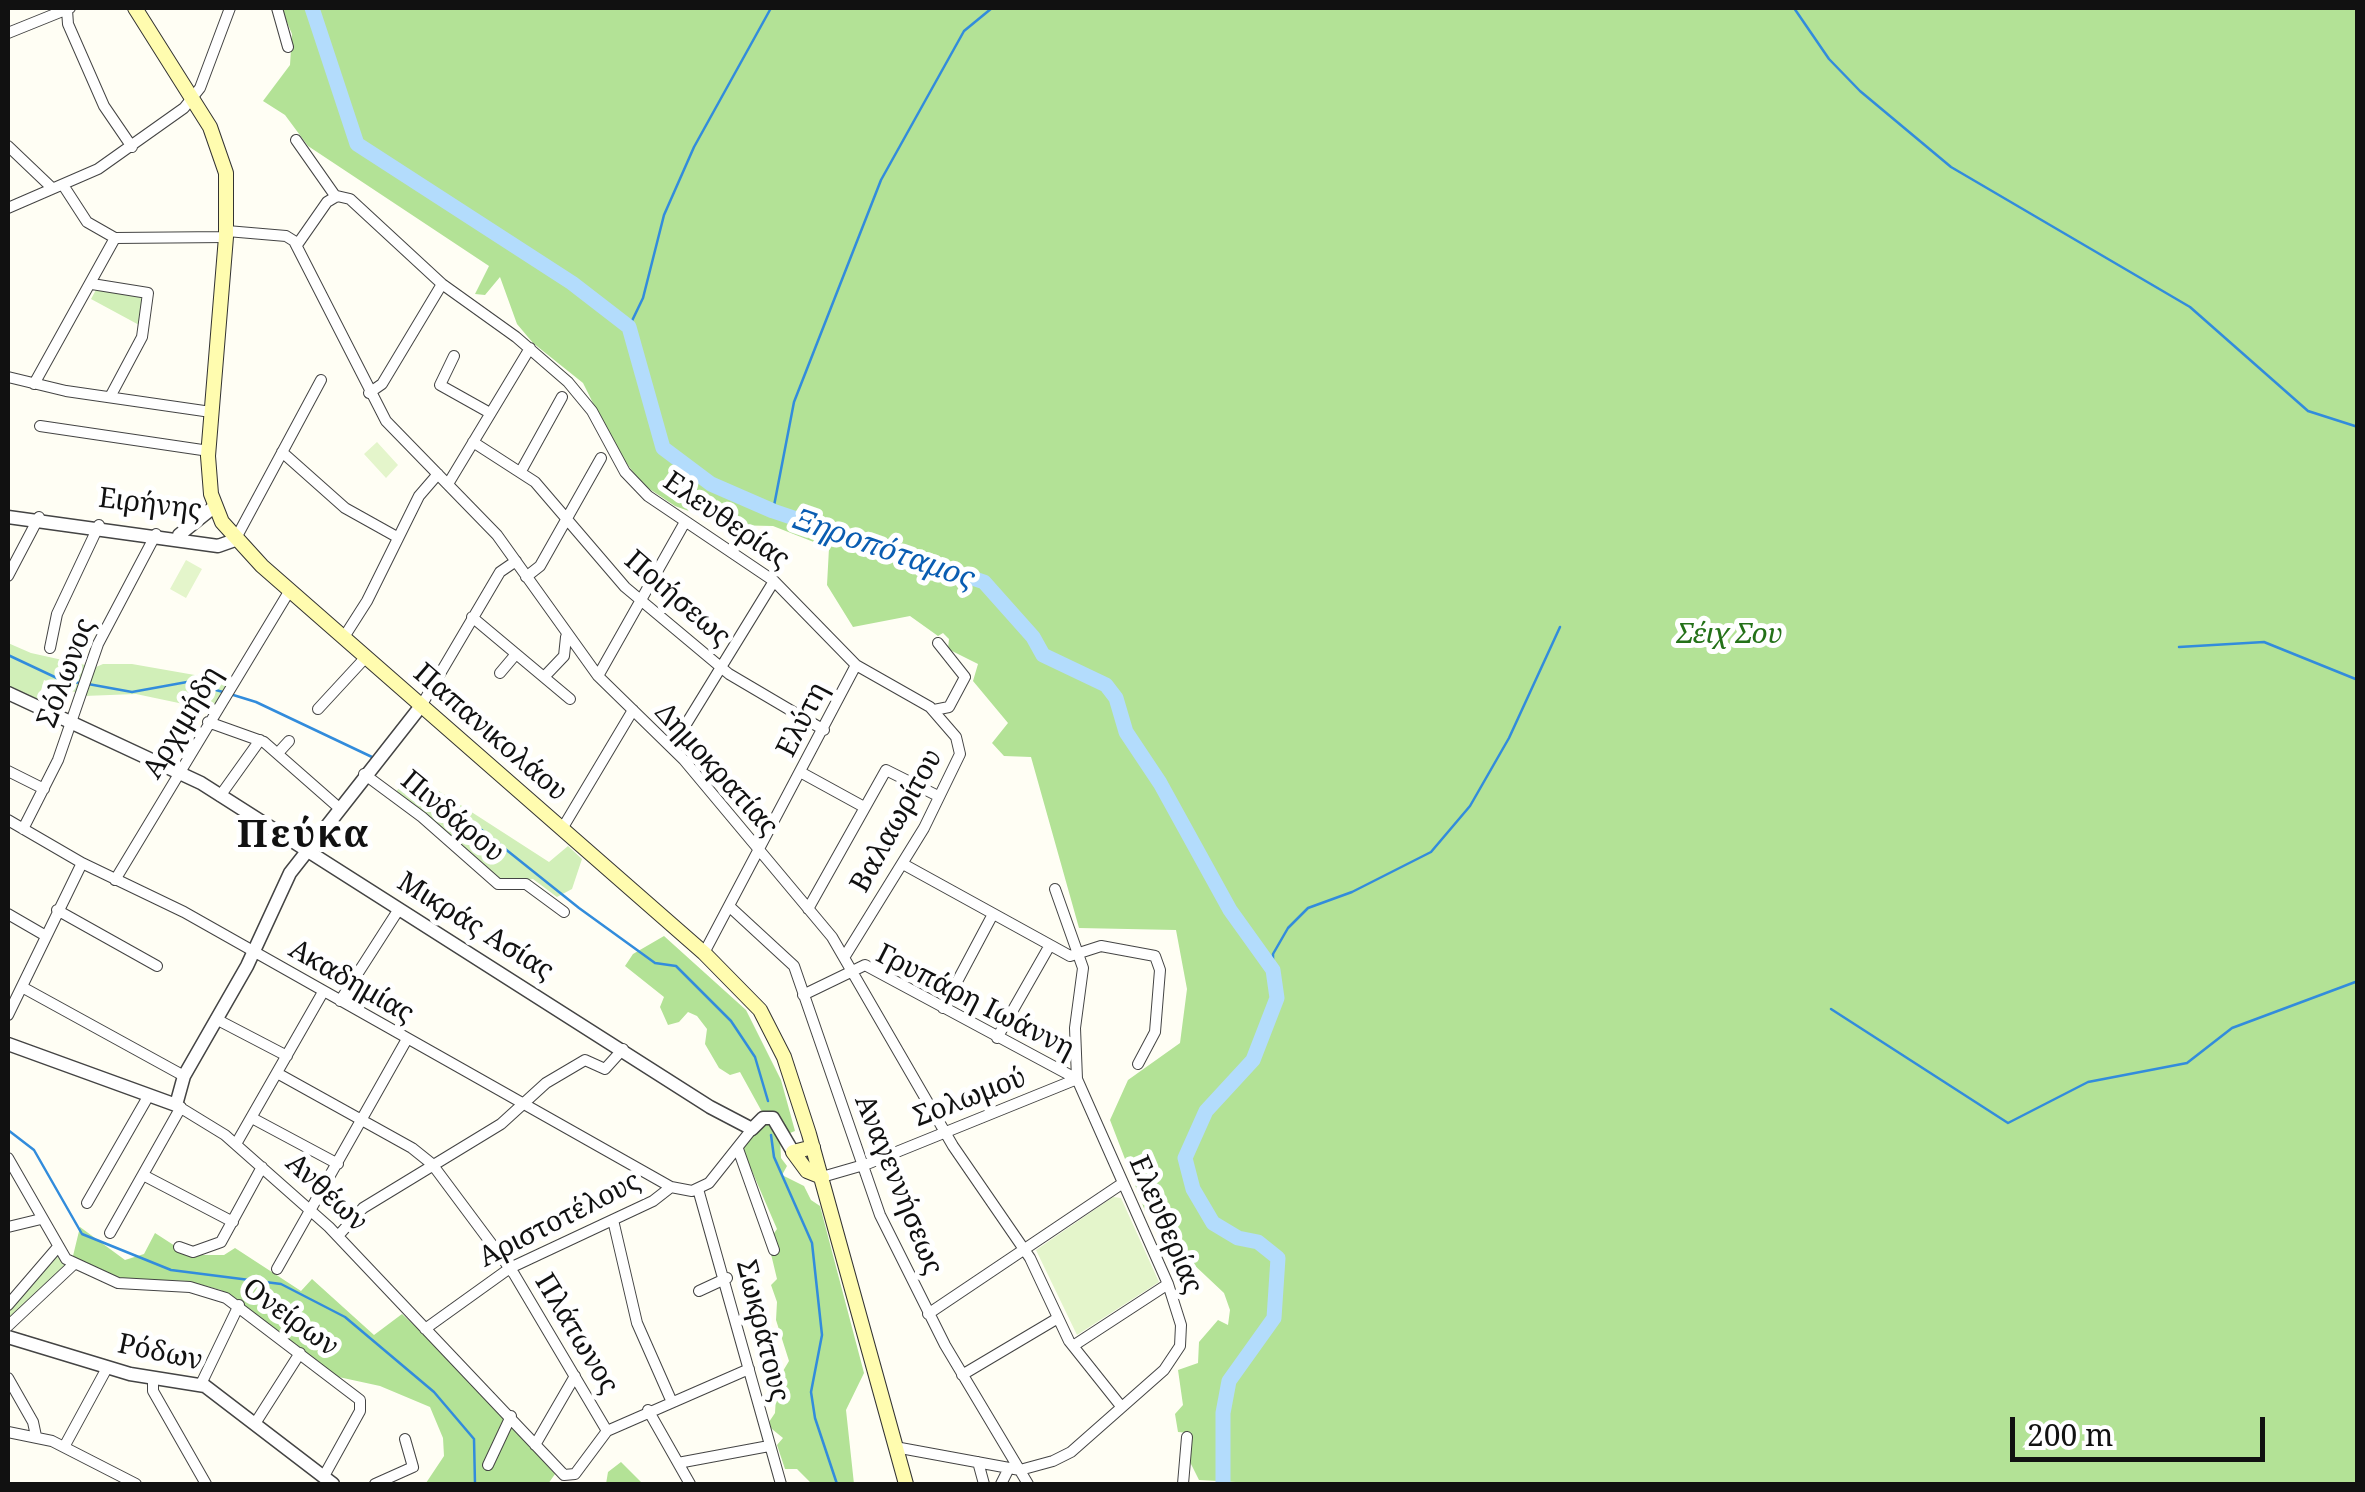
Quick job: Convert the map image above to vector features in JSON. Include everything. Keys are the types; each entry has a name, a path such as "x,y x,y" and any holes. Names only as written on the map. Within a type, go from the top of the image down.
{"main road":[{"name":"Παπανικολάου","path":"134,8 193,99 224,162 227,234 208,451 215,506 235,540 704,953 744,990 765,1018 788,1066 906,1484"},
{"path":"797,1159 817,1162"},
{"path":"797,1159 817,1162"}],"street":[{"path":"8,208 132,147 193,99 230,8"},
{"path":"277,8 288,46"},
{"path":"8,34 69,9 68,24 104,106 132,147"},
{"path":"8,146 57,186 87,222 115,238 288,236 297,245 324,205 336,197 296,140"},
{"name":"Ελευθερίας","path":"336,197 350,198 442,284 530,348 585,402 636,485 774,580 856,665 934,710"},
{"path":"34,384 115,238"},
{"name":"Δημοκρατίας","path":"297,245 370,393 395,432 448,484 516,562 598,676 672,746 844,956 944,1132 1025,1251 1073,1346 1120,1405"},
{"path":"92,284 146,290 144,333 110,397"},
{"path":"370,393 385,379 442,284"},
{"path":"448,484 530,348"},
{"path":"454,356 440,386 490,413"},
{"path":"9,374 34,384 211,412"},
{"path":"235,540 321,380"},
{"path":"521,471 562,397"},
{"path":"40,426 208,451"},
{"name":"Ποιήσεως","path":"473,442 521,471 641,601 761,697 824,730"},
{"path":"282,452 340,504 398,536"},
{"path":"526,576 540,566 601,458"},
{"path":"344,637 368,601 419,496 438,474"},
{"path":"179,535 215,506"},
{"name":"Ειρήνης","path":"8,514 218,546 235,540"},
{"path":"8,576 38,519"},
{"path":"598,676 685,522"},
{"path":"50,648 56,616 98,527"},
{"name":"Ειρήνης","path":"155,535 235,540"},
{"name":"Σόλωνος","path":"22,829 72,723 104,631 155,535"},
{"path":"110,1233 179,1106 184,1076 254,952 270,909 304,852 421,706 500,572 516,562"},
{"path":"672,746 774,580"},
{"name":"Αρχιμήδη","path":"115,880 290,590"},
{"path":"472,617 570,700"},
{"path":"544,677 566,652 566,635"},
{"path":"934,710 949,708 965,677 938,642"},
{"path":"500,672 516,654"},
{"path":"318,708 366,657"},
{"name":"Ελύτη","path":"704,953 802,774 856,665"},
{"name":"Μικράς Ασίας","path":"8,693 179,772 220,796 685,1092 752,1129"},
{"path":"562,829 633,710"},
{"name":"Βαλαωρίτου","path":"844,956 902,864 962,749 934,710"},
{"path":"208,722 260,740 338,807"},
{"path":"220,796 260,740"},
{"path":"278,754 288,741"},
{"path":"808,909 888,769 938,796"},
{"path":"8,771 44,789"},
{"name":"Πινδάρου","path":"364,774 422,816 497,884 528,885 564,912"},
{"path":"802,774 864,807"},
{"name":"Ακαδημίας","path":"8,820 254,952 671,1187"},
{"path":"8,1015 82,863"},
{"path":"902,864 1072,956 1105,946 1148,953 1157,959 1154,1036 1138,1064"},
{"name":"Ελευθερίας","path":"1055,890 1083,972 1074,1052 1077,1079 1168,1284 1181,1325 1178,1351 1164,1370 1120,1405"},
{"name":"Αναγεννήσεως","path":"730,907 793,965 880,1215 928,1314 1014,1469 1028,1484"},
{"path":"340,1001 398,909"},
{"path":"57,910 157,966"},
{"path":"8,914 46,936"},
{"path":"943,1008 993,914"},
{"path":"997,1038 1050,944"},
{"name":"Γρυπάρη Ιωάννη","path":"852,968 868,966 1077,1079"},
{"path":"803,996 852,968"},
{"path":"22,987 184,1076"},
{"path":"236,1144 323,992"},
{"path":"216,1019 286,1056"},
{"path":"278,1269 407,1040"},
{"name":"Ανθέων","path":"8,1044 179,1106 236,1144 338,1236 552,1464 573,1476 607,1431"},
{"path":"338,1236 363,1208 503,1122 541,1086 585,1060 606,1069 623,1049"},
{"path":"1053,1090 1074,1052"},
{"name":"Πλάτωνος","path":"277,1074 432,1164 510,1268 607,1431"},
{"name":"Σολωμού","path":"817,1162 862,1166 1077,1079"},
{"path":"88,1203 149,1094"},
{"path":"698,1189 716,1177 765,1117 772,1118 797,1159"},
{"path":"252,1118 338,1164"},
{"path":"738,1149 774,1250"},
{"name":"Ονείρων","path":"8,1158 58,1248 74,1264 108,1281 190,1287 239,1306 362,1402 328,1480"},
{"path":"179,1247 193,1252 221,1242 262,1167"},
{"path":"144,1175 233,1222"},
{"path":"928,1314 1123,1183"},
{"name":"Αριστοτέλους","path":"425,1329 510,1268 613,1220 671,1187 698,1189"},
{"name":"Σωκράτους","path":"698,1189 781,1484"},
{"path":"8,1228 41,1219"},
{"path":"613,1220 632,1308 670,1400"},
{"path":"8,1304 58,1248"},
{"path":"8,1326 74,1264"},
{"path":"699,1292 726,1278"},
{"path":"1073,1346 1168,1284"},
{"path":"201,1384 239,1306"},
{"path":"962,1375 1058,1318"},
{"name":"Ρόδων","path":"8,1337 107,1368 201,1384 328,1480"},
{"path":"256,1422 300,1353"},
{"path":"64,1447 107,1368"},
{"path":"607,1431 670,1400 749,1369"},
{"path":"535,1445 574,1376"},
{"path":"8,1378 33,1422 36,1436"},
{"path":"153,1378 153,1390 206,1484"},
{"path":"896,1447 1014,1469 1071,1452 1120,1405"},
{"path":"648,1410 690,1484"},
{"path":"488,1465 511,1416"},
{"path":"8,1432 36,1436 64,1447 136,1484"},
{"path":"1183,1484 1187,1437"},
{"path":"375,1484 413,1466 405,1439"},
{"path":"678,1463 769,1446"},
{"path":"978,1462 984,1484"},
{"path":"1001,1484 1014,1469"}],"green space":[{"name":"Σέιχ Σου","path":"281,8 2357,8 2357,1484 1273,1484 1199,1480 1190,1462 1189,1433 1178,1432 1175,1414 1183,1405 1178,1370 1198,1363 1199,1342 1218,1320 1228,1325 1230,1310 1224,1293 1174,1246 1159,1212 1145,1211 1110,1120 1128,1080 1180,1043 1187,989 1176,930 1079,928 1031,757 1004,756 992,743 1008,723 973,681 978,664 948,649 949,639 943,633 938,636 910,616 853,627 827,585 829,548 773,526 727,525 675,506 642,484 616,449 583,383 533,343 517,324 500,277 485,295 475,294 489,266 308,146 285,115 263,101 290,65 292,34"},
{"path":"97,288 145,293 141,326 91,299"},
{"path":"377,442 398,465 386,478 364,454"},
{"path":"186,560 202,569 186,598 170,589"},
{"path":"8,643 31,653 85,665 77,693 44,680 38,701 8,687"},
{"path":"132,664 229,681 212,710 136,694 84,696 96,667"},
{"path":"411,773 549,862 568,846 582,859 572,889 557,897 533,879 500,883 395,793"},
{"path":"664,936 746,1010 781,1080 795,1131 780,1137 781,1158 787,1166 782,1175 804,1186 811,1200 820,1206 864,1373 846,1410 854,1484 812,1484 797,1469 785,1469 777,1445 783,1438 767,1425 775,1413 777,1381 789,1361 776,1320 777,1302 771,1285 777,1279 771,1254 772,1236 777,1229 742,1148 767,1121 740,1072 730,1075 719,1068 705,1044 707,1029 697,1016 688,1012 679,1022 668,1025 660,1007 664,997 625,966 633,954"},
{"path":"1113,1197 1121,1198 1159,1282 1077,1335 1036,1250"},
{"path":"80,1227 125,1260 144,1254 155,1233 189,1255 224,1255 235,1248 301,1291 312,1279 374,1335 402,1314 458,1366 555,1474 548,1484 426,1483 444,1456 443,1438 430,1407 380,1386 334,1376 221,1290 187,1281 123,1279 84,1263 73,1256"},
{"path":"58,1257 67,1267 8,1323 8,1310 52,1258"},
{"path":"621,1462 643,1484 606,1484 608,1472"}],"waterway":[{"name":"Ξηροπόταμος","path":"312,8 357,144 572,283 629,327 663,448 711,484 773,511 984,582 1033,637 1043,655 1106,685 1116,698 1126,732 1160,783 1230,910 1273,970 1277,998 1253,1060 1206,1111 1185,1158 1193,1189 1213,1223 1238,1238 1258,1242 1278,1258 1274,1318 1229,1381 1223,1413 1223,1484"},
{"path":"629,327 643,298 664,215 694,147 771,8"},
{"path":"773,511 794,402 881,180 964,31 992,8"},
{"path":"1794,8 1829,59 1860,91 1951,167 2190,307 2308,411 2358,427"},
{"path":"1273,970 1273,954 1288,928 1308,908 1352,892 1431,852 1470,806 1509,738 1560,627"},
{"path":"2179,647 2264,642 2358,680"},
{"path":"8,655 59,679 80,683"},
{"path":"88,684 132,692 187,682 223,692"},
{"path":"230,694 256,702 372,757"},
{"path":"414,785 444,800 655,963 676,966 731,1021 755,1057 768,1101"},
{"path":"1831,1009 2008,1123 2088,1082 2187,1063 2232,1028 2358,981"},
{"path":"8,1130 34,1150 82,1234 171,1270 281,1284 345,1317 434,1392 474,1439 475,1484"},
{"path":"771,1135 774,1157 812,1243 822,1335 811,1392 815,1418 837,1484"}],"district":[{"name":"Πεύκα","path":"304,836"}]}
